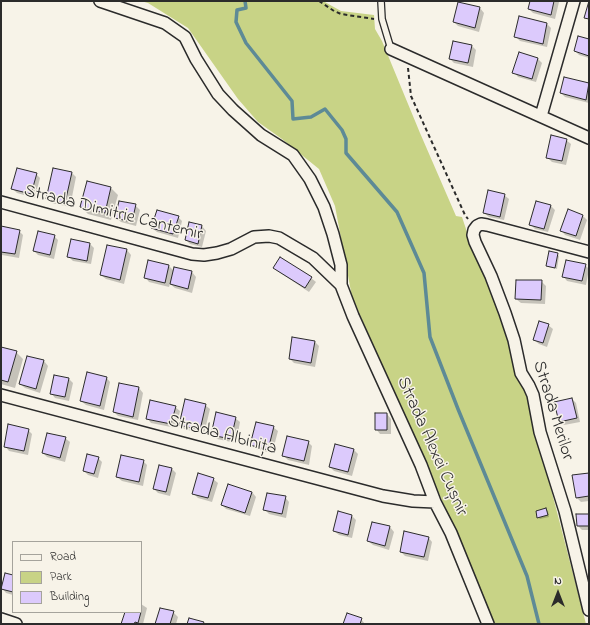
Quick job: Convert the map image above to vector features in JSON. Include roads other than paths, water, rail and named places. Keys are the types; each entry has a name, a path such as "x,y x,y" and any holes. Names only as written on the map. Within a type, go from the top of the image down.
{"street":[{"path":"100,1 164,23 185,37 196,59 218,94 233,110 261,135 293,156 310,179 324,207 341,265 341,285"},
{"path":"541,116 574,1"},
{"path":"391,49 589,138"},
{"name":"Strada Dimitrie Cantemir","path":"1,202 192,254 204,255 217,253 231,249 254,237 269,236 279,238 313,258 341,285"},
{"name":"Strada Merilor","path":"589,252 481,224 477,226 473,235 491,276 514,340 521,374 529,386 532,395 540,432 565,511 589,610"},
{"name":"Strada Alexei Cușnir","path":"341,285 353,316 421,465 435,502 451,533 488,624"},
{"name":"Strada Albinița","path":"1,395 375,494 413,501 435,502"},
{"path":"1,620 16,624"}],"lane":[{"path":"381,1 382,19 391,49"}],"waterway":[{"path":"245,1 246,8 237,10 236,22 246,43 292,101 293,119 311,117 325,109 342,130 346,139 346,153 397,212 424,273 430,337 527,576 539,624"}]}
